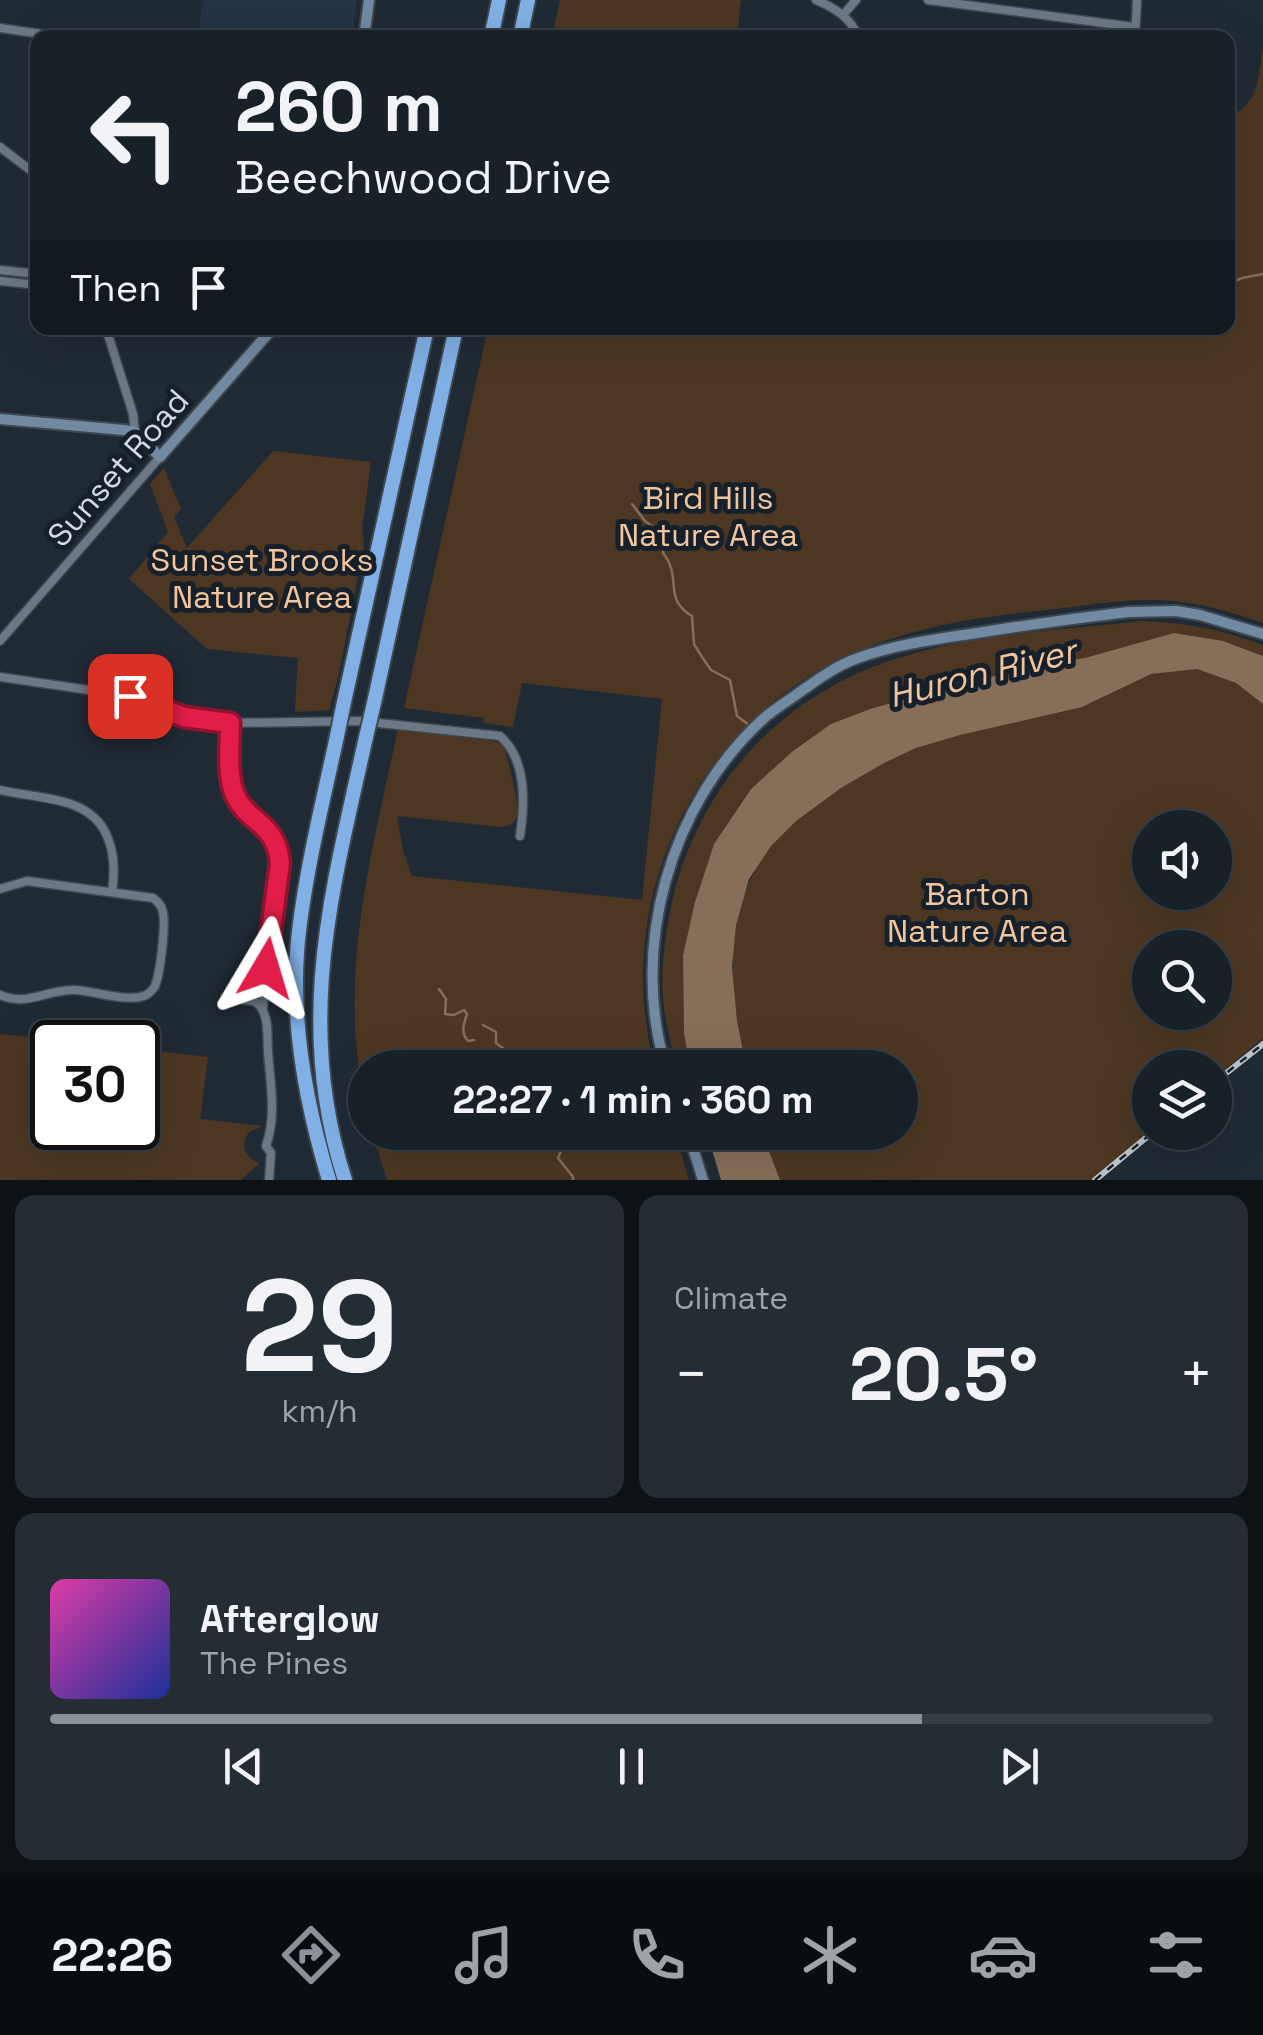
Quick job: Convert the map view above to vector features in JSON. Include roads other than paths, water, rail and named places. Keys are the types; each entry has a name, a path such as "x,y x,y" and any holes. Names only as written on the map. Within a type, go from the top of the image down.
{"highway":[{"path":"493,30 499,0"},
{"path":"522,30 528,0"},
{"path":"329,1180 308,1100 300,1048 298,934 310,858 425,335"},
{"path":"345,1180 320,1056 322,952 333,886 454,335"}],"street":[{"path":"365,30 368,0"},
{"path":"816,0 843,15 856,30"},
{"path":"843,15 856,0"},
{"path":"928,0 1134,26"},
{"path":"1135,30 1137,0"},
{"path":"0,28 30,32"},
{"path":"0,146 30,170"},
{"path":"0,270 30,273"},
{"path":"0,281 30,284"},
{"path":"108,335 135,432"},
{"name":"Sunset Road","path":"0,641 267,335"},
{"path":"0,418 135,432 160,457"},
{"path":"662,1050 651,978 661,900 693,812 713,778 764,718 820,678 856,658 918,642 1128,612 1158,610 1200,615 1263,634"},
{"path":"0,677 130,696 184,717 230,723 360,721 500,736 516,760 524,795 520,836"},
{"path":"230,723 234,792 239,803 268,832 279,852 280,863 263,1009 273,1106 272,1130 266,1146 271,1154 270,1180"},
{"path":"0,790 55,800 97,818 114,854 112,892"},
{"path":"0,889 27,880 153,898 162,907 164,919 157,976 149,994 130,997 54,990 26,1000 0,995"},
{"path":"244,1000 253,1000 263,1009"},
{"path":"694,1150 704,1180"}],"waterway":[{"path":"1235,281 1263,274"},
{"path":"632,504 656,529 664,546 675,595 692,616 694,644 711,670 730,680 737,716 749,725"},
{"path":"439,989 446,999 445,1014 464,1010 464,1034 468,1041 474,1040"},
{"path":"483,1025 496,1032 496,1043 506,1050"},
{"path":"561,1150 558,1158 573,1180"}],"railway":[{"path":"1232,1069 1263,1044"},
{"path":"1095,1180 1132,1149"}],"park label":[{"name":"Bird Hills Nature Area","path":"708,516"},
{"name":"Sunset Brooks Nature Area","path":"262,578"},
{"name":"Barton Nature Area","path":"977,912"}],"water label":[{"name":"Huron River","path":"982,673"}]}
